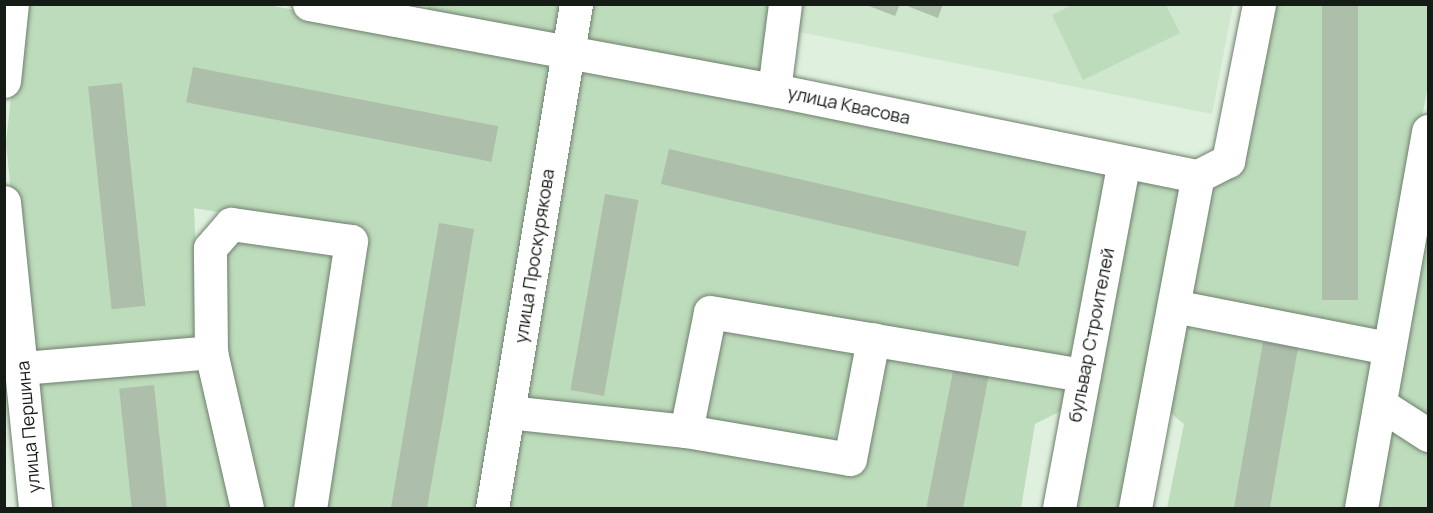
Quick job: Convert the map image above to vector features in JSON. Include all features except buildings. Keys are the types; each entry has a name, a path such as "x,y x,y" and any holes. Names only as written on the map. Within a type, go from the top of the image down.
{"street":[{"path":"4,81 12,4"},
{"name":"улица Квасова","path":"309,4 774,90 1198,176"},
{"name":"улица Проскурякова","path":"492,508 576,4"},
{"path":"774,90 785,4"},
{"path":"1135,508 1198,176 1228,161 1258,4"},
{"path":"1361,508 1389,348 1424,191 1428,131"},
{"name":"бульвар Строителей","path":"1059,508 1124,162"},
{"name":"улица Першина","path":"4,202 22,368 16,442 35,508"},
{"path":"247,508 211,352 210,248 231,224 351,241 310,508"},
{"path":"1174,306 1389,348"},
{"path":"686,431 710,312 1083,375"},
{"path":"508,412 686,431 850,459 873,339"},
{"path":"22,368 211,352"},
{"path":"1380,404 1428,435"}],"shaded area":[{"path":"1074,4 1166,5 1180,33 1083,80 1052,15"},
{"path":"21,5 268,5 560,60 487,508 315,508 358,236 194,208 200,344 28,358 6,143"},
{"path":"427,5 566,5 559,44 430,21"},
{"path":"584,5 776,5 767,81 576,48"},
{"path":"798,5 1233,5 1212,114 794,31"},
{"path":"1265,5 1428,5 1428,85 1382,338 1182,299 1204,181"},
{"path":"574,60 1117,167 1079,371 707,306 683,426 516,409"},
{"path":"1127,169 1190,181 1126,508 1061,508"},
{"path":"1428,203 1428,423 1387,396"},
{"path":"237,235 336,249 298,508 261,508 222,351 223,250"},
{"path":"1179,317 1378,354 1350,508 1167,508 1184,424 1163,407"},
{"path":"720,330 849,348 854,360 836,436 823,445 714,423 703,413"},
{"path":"878,346 1078,379 1073,405 1035,424 1021,508 499,508 514,419 855,464"},
{"path":"203,362 239,508 46,508 31,376"},
{"path":"1383,420 1428,449 1428,508 1367,508"}]}
